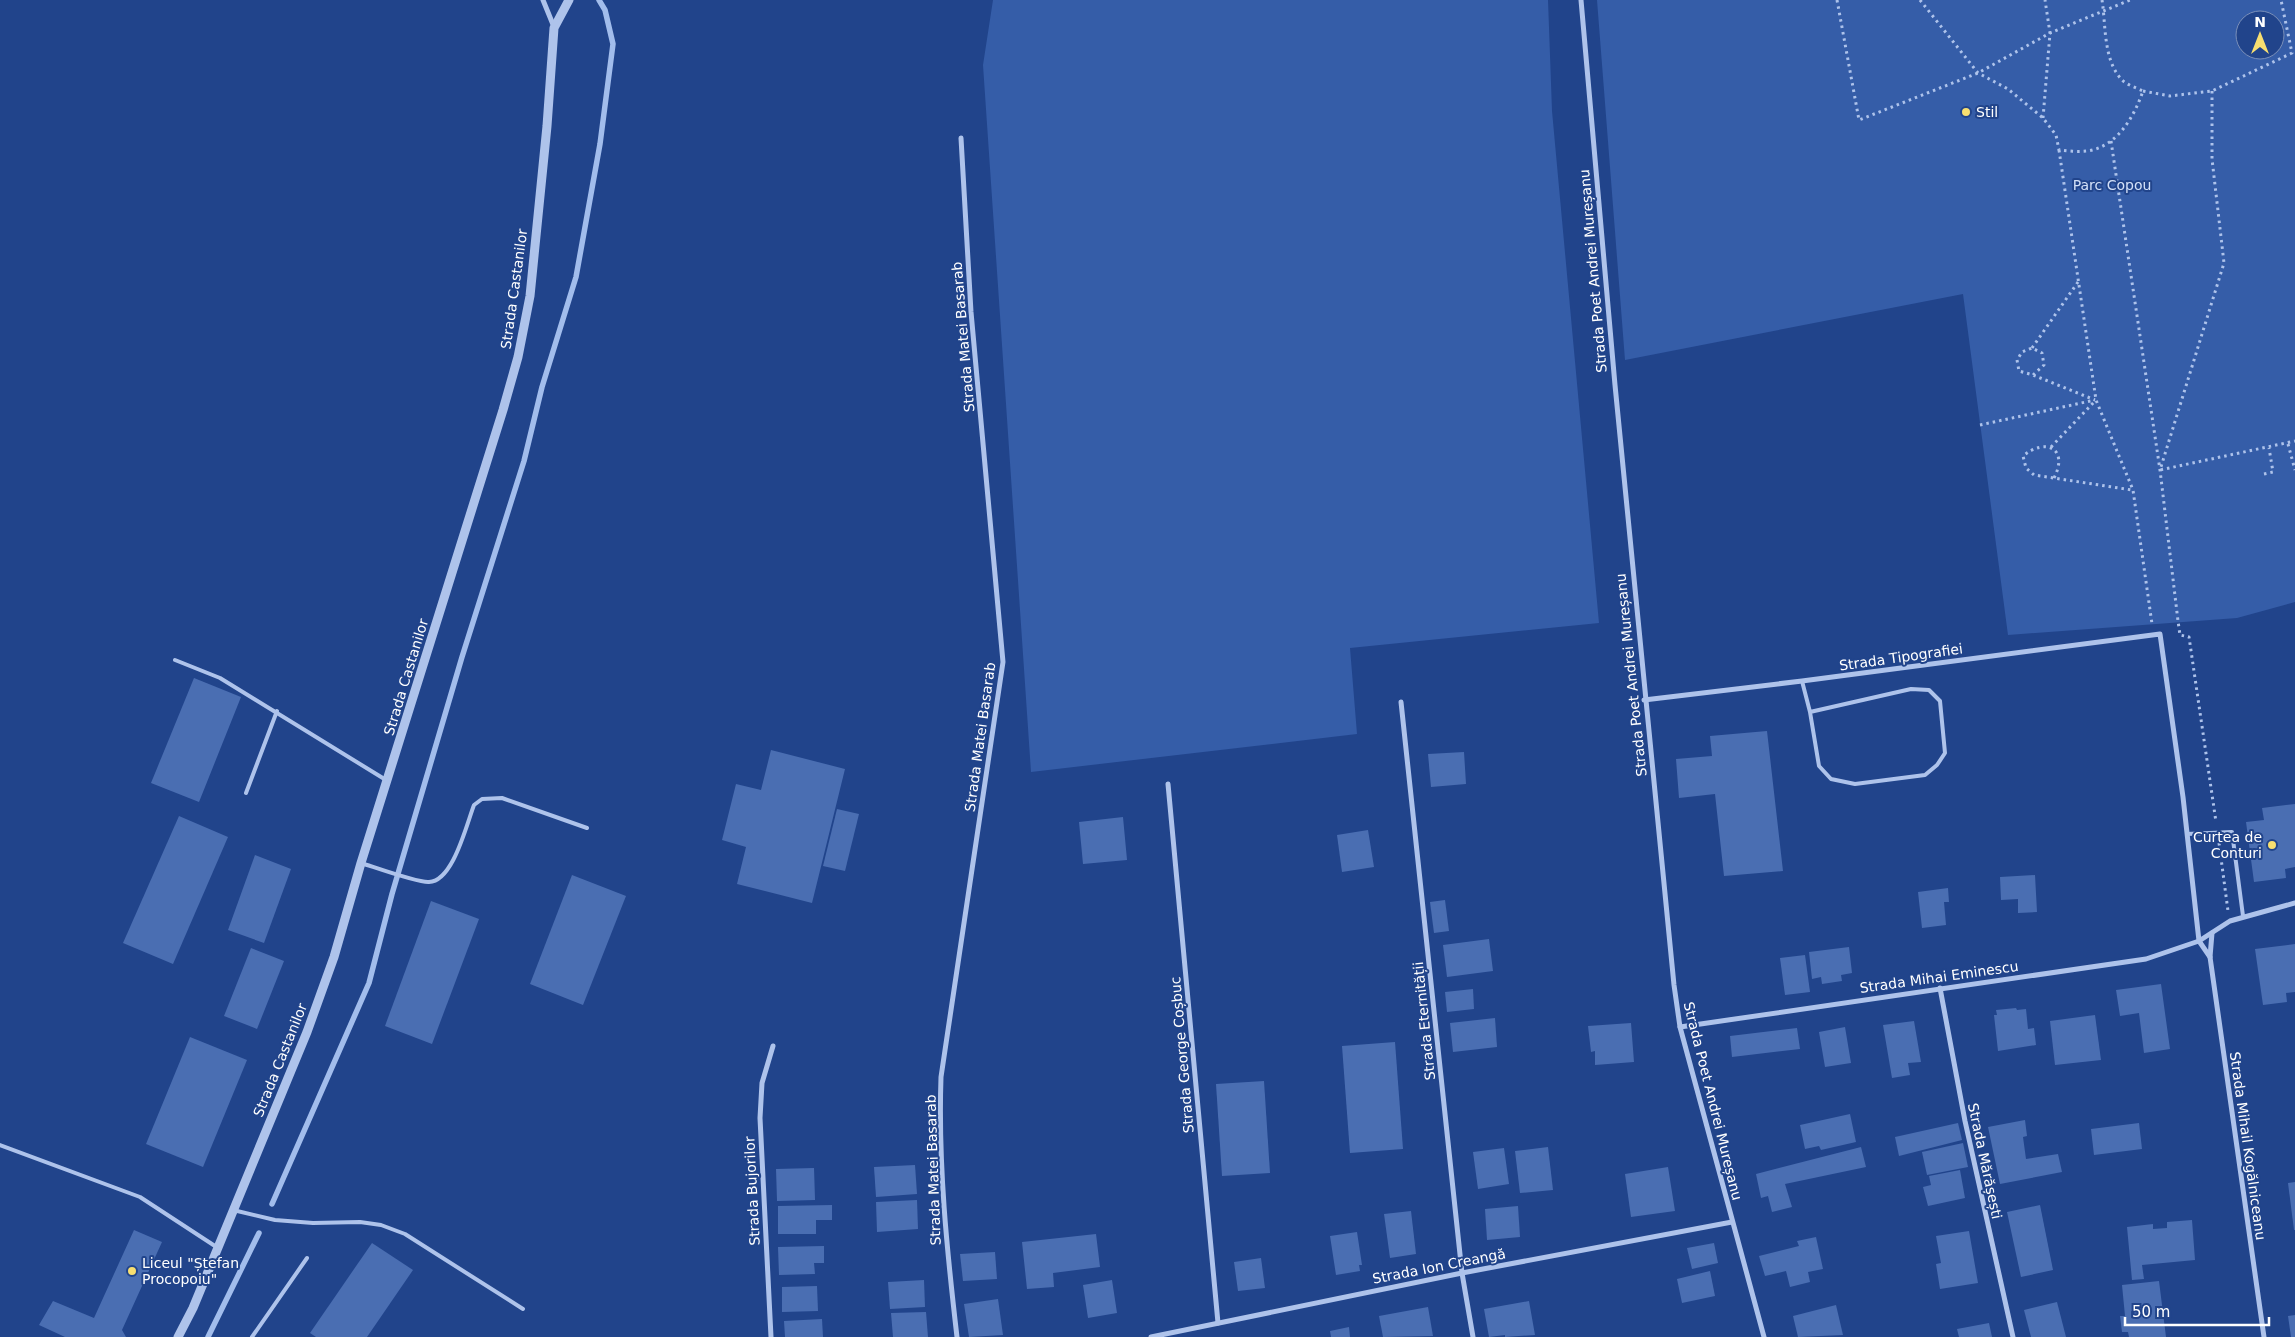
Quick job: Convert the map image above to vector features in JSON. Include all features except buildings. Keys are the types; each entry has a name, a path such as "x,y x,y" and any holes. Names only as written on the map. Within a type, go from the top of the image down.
{"street":[{"name":"Strada Castanilor","path":"178,1337 218,1248 307,1032 334,958 361,863 388,782 518,357 530,296 554,28 543,0"},
{"path":"554,28 569,0"},
{"name":"Strada Poet Andrei Mureșanu","path":"1581,0 1644,700 1674,985 1680,1027 1764,1337"},
{"name":"Strada Matei Basarab","path":"957,1337 945,1224 940,1146 941,1077 1003,662 971,312 961,138"},
{"name":"Strada Tipografiei","path":"1644,700 2160,634"},
{"name":"Strada Mihail Kogălniceanu","path":"2160,634 2187,834 2199,941 2210,958"},
{"name":"Strada Eternității","path":"1401,702 1462,1272 1473,1337"},
{"name":"Strada George Coșbuc","path":"1168,784 1218,1323"},
{"name":"Strada Mihai Eminescu","path":"1680,1027 2146,959 2199,941 2230,921 2243,916 2295,903"},
{"name":"Strada Mihail Kogălniceanu","path":"2212,932 2210,958 2264,1337"},
{"name":"Strada Mărășești","path":"1940,988 1964,1121 2013,1337"},
{"name":"Strada Bujorilor","path":"771,1337 760,1118 762,1083 773,1046"},
{"name":"Strada Ion Creangă","path":"1151,1337 1462,1272 1732,1222"}],"lane":[{"path":"175,660 220,678 277,711 388,782"},
{"path":"1802,681 1810,712 1819,766 1831,779 1855,784 1925,774 1937,765 1945,753 1940,701 1929,690 1911,689 1810,712"},
{"path":"246,793 277,711"},
{"path":"361,863 427,883 440,880 450,868 474,806 482,799 502,798 587,828"},
{"path":"2187,834 2232,832 2243,916"},
{"path":"0,1145 140,1197 218,1248"},
{"path":"233,1210 275,1220 313,1223 360,1222 381,1225 405,1234 523,1309"},
{"path":"252,1337 307,1258"}],"path":[{"path":"1838,0 1859,120 1978,73 2050,33 2130,0"},
{"path":"1920,0 1978,73 2008,90 2043,118 2056,135 2096,400 2133,490 2152,623 2160,634"},
{"path":"2043,118 2050,33 2045,0"},
{"path":"2102,0 2107,46 2114,69 2123,82 2143,91 2170,96 2212,91 2292,53 2281,0"},
{"path":"2059,150 2088,151 2111,141 2125,128 2136,110 2143,91"},
{"path":"2160,470 2224,263 2212,159 2212,91"},
{"path":"2111,141 2160,470 2180,635 2189,637 2230,921"},
{"path":"2078,282 2032,348 2022,352 2017,360 2019,371 2096,400"},
{"path":"2032,348 2042,354 2044,365 2033,375"},
{"path":"1980,425 2096,400"},
{"path":"2051,447 2096,400"},
{"path":"2160,470 2295,441"},
{"path":"2288,444 2295,470"},
{"path":"2054,478 2059,468 2059,460 2057,453 2051,447 2041,446 2032,449 2023,456 2026,468 2034,475 2133,490"},
{"path":"2264,474 2273,472 2269,448"}],"green space":[{"path":"993,0 1548,0 1552,111 1599,623 1350,648 1357,734 1031,772 983,65"},
{"name":"Parc Copou","path":"1597,0 2295,0 2295,602 2237,618 2008,635 1963,294 1625,360"}],"waterway":[{"path":"272,1204 369,983 392,894 462,657 524,461 542,387 576,277 600,144 613,44 605,10 599,0"},
{"path":"208,1337 259,1233"}],"place":[{"name":"Stil","path":"1966,112"},
{"name":"Curtea de Conturi","path":"2272,845"},
{"name":"Liceul \"Ștefan Procopoiu\"","path":"132,1271"}]}
